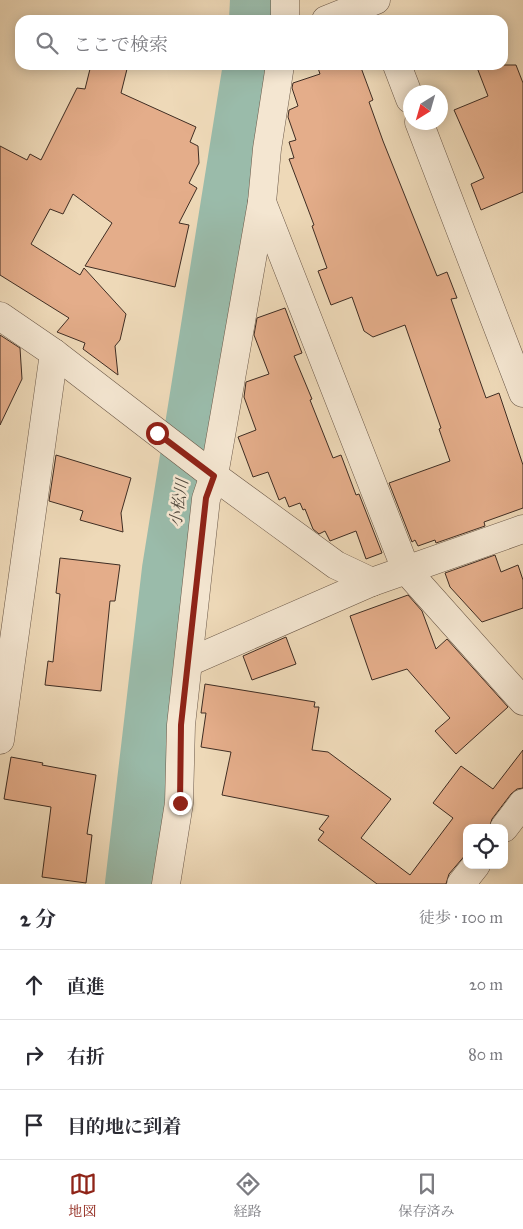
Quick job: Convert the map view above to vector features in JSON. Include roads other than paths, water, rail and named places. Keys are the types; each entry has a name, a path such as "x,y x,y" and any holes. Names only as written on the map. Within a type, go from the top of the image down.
{"street":[{"path":"285,0 285,15"},
{"path":"345,15 376,7"},
{"path":"166,884 180,803 181,725 206,498 262,202 267,150 279,70"},
{"path":"400,70 405,85"},
{"path":"423,130 523,393"},
{"path":"262,202 406,570 523,701"},
{"path":"0,316 54,353 210,473 336,565 372,582"},
{"path":"0,740 54,353"},
{"path":"189,662 372,582 523,529"},
{"path":"507,824 523,803"},
{"path":"461,884 473,869"}],"waterway":[{"name":"小松川","path":"254,15 255,0"},
{"name":"小松川","path":"130,884 167,569 247,70"}]}
